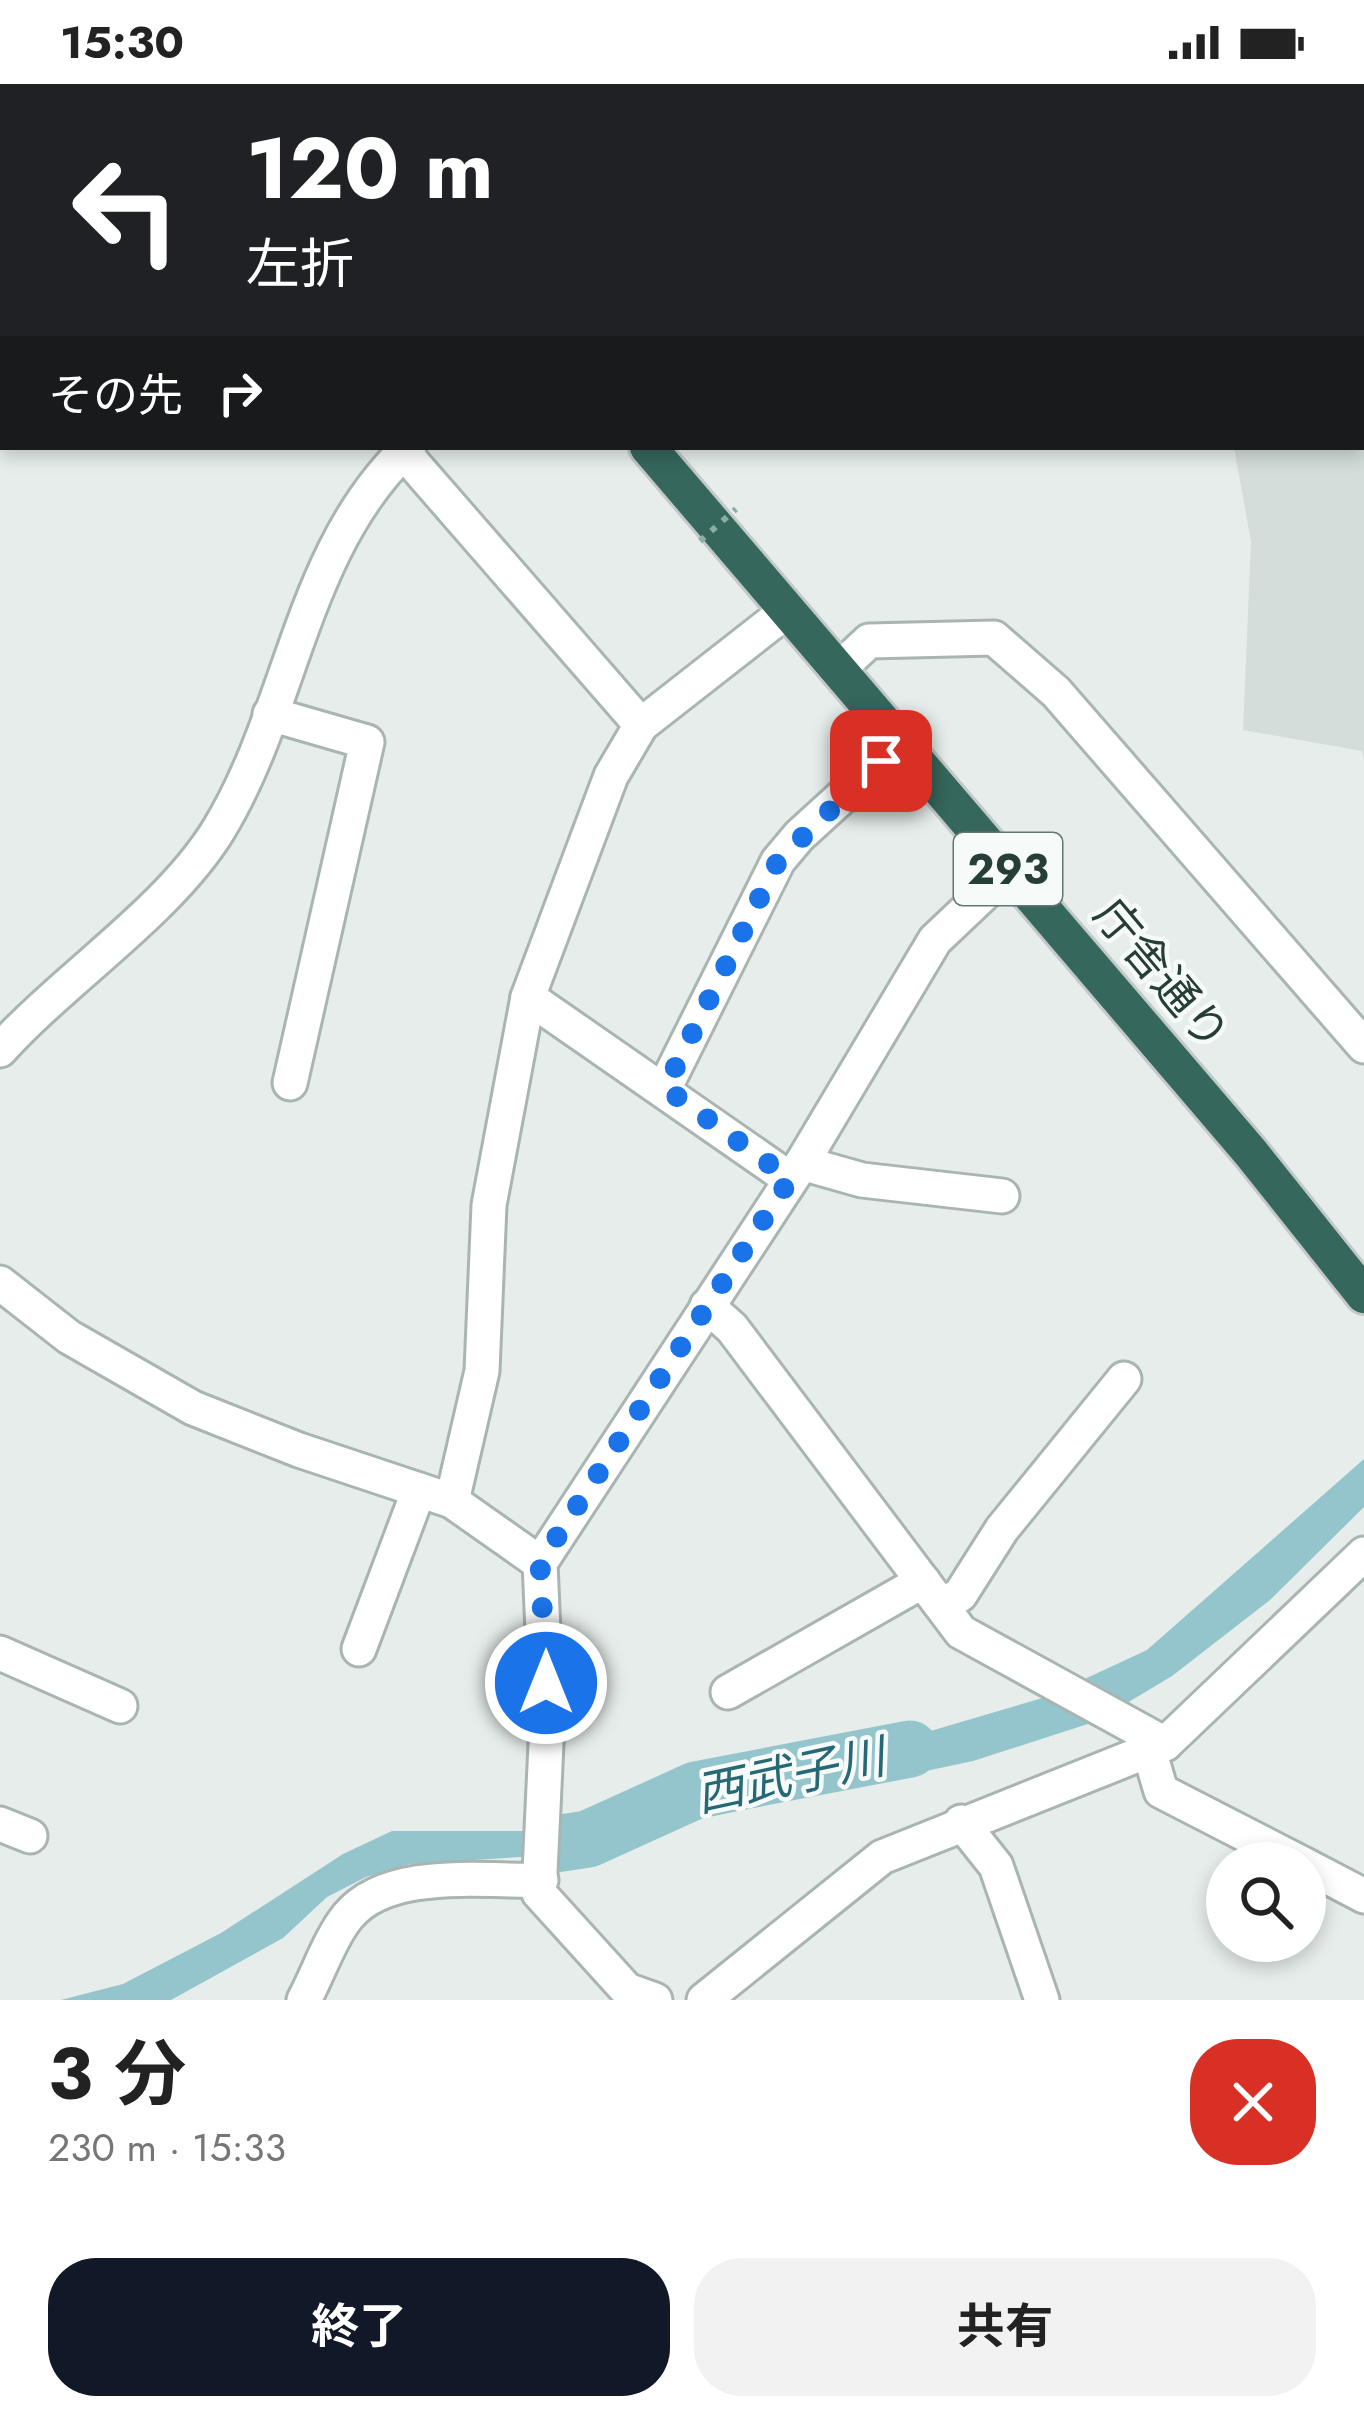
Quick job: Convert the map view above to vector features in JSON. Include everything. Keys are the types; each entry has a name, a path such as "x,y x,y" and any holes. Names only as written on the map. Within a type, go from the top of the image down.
{"highway":[{"name":"庁舎通り","path":"651,450 1010,870 1364,1295"}],"street":[{"path":"0,1050 161,896 217,832 270,714 338,534 403,450"},
{"path":"405,450 641,724"},
{"path":"452,1501 482,1371 489,1204 528,997 611,776 641,724 788,610"},
{"path":"838,670 868,641 994,638 1056,692 1364,1046"},
{"path":"270,714 367,742 290,1083"},
{"path":"665,1088 778,861 901,743"},
{"path":"655,2000 626,1990 539,1893 547,1723 540,1563 796,1171 935,940 1010,870"},
{"path":"528,997 796,1171 1002,1196"},
{"path":"0,1283 69,1337 193,1408 452,1501 540,1563"},
{"path":"707,1306 732,1328 961,1632 1157,1747"},
{"path":"728,1692 932,1593 960,1594 1002,1529 1124,1379"},
{"path":"358,1649 418,1490"},
{"path":"704,2000 882,1857 1157,1747 1364,1554"},
{"path":"0,1653 120,1706"},
{"path":"1157,1747 1161,1791 1260,1842"},
{"path":"961,1822 996,1866 1042,2000"},
{"path":"1326,1876 1364,1896"},
{"path":"306,2000 348,1916 365,1902 407,1884 541,1880"},
{"path":"306,2000 331,1991 335,2000"}],"path":[{"path":"700,541 736,509"}],"shaded area":[{"path":"1235,450 1364,450 1364,760 1362,751 1243,730 1251,542"}],"water":[{"path":"1364,1459 1364,1507 1270,1600 1172,1676 1097,1721 973,1761 695,1820 568,1854 410,1864 366,1877 327,1897 283,1938 171,2000 61,2000 123,1984 221,1933 343,1854 392,1831 584,1831 643,1818 696,1790 788,1781 883,1745 1046,1697 1147,1650"}],"waterway":[{"name":"西武子川","path":"555,1844 588,1839 696,1790 910,1749"}],"route":[{"path":"546,1683 546,1604 540,1563 790,1179 665,1088 778,861 881,761"}]}
